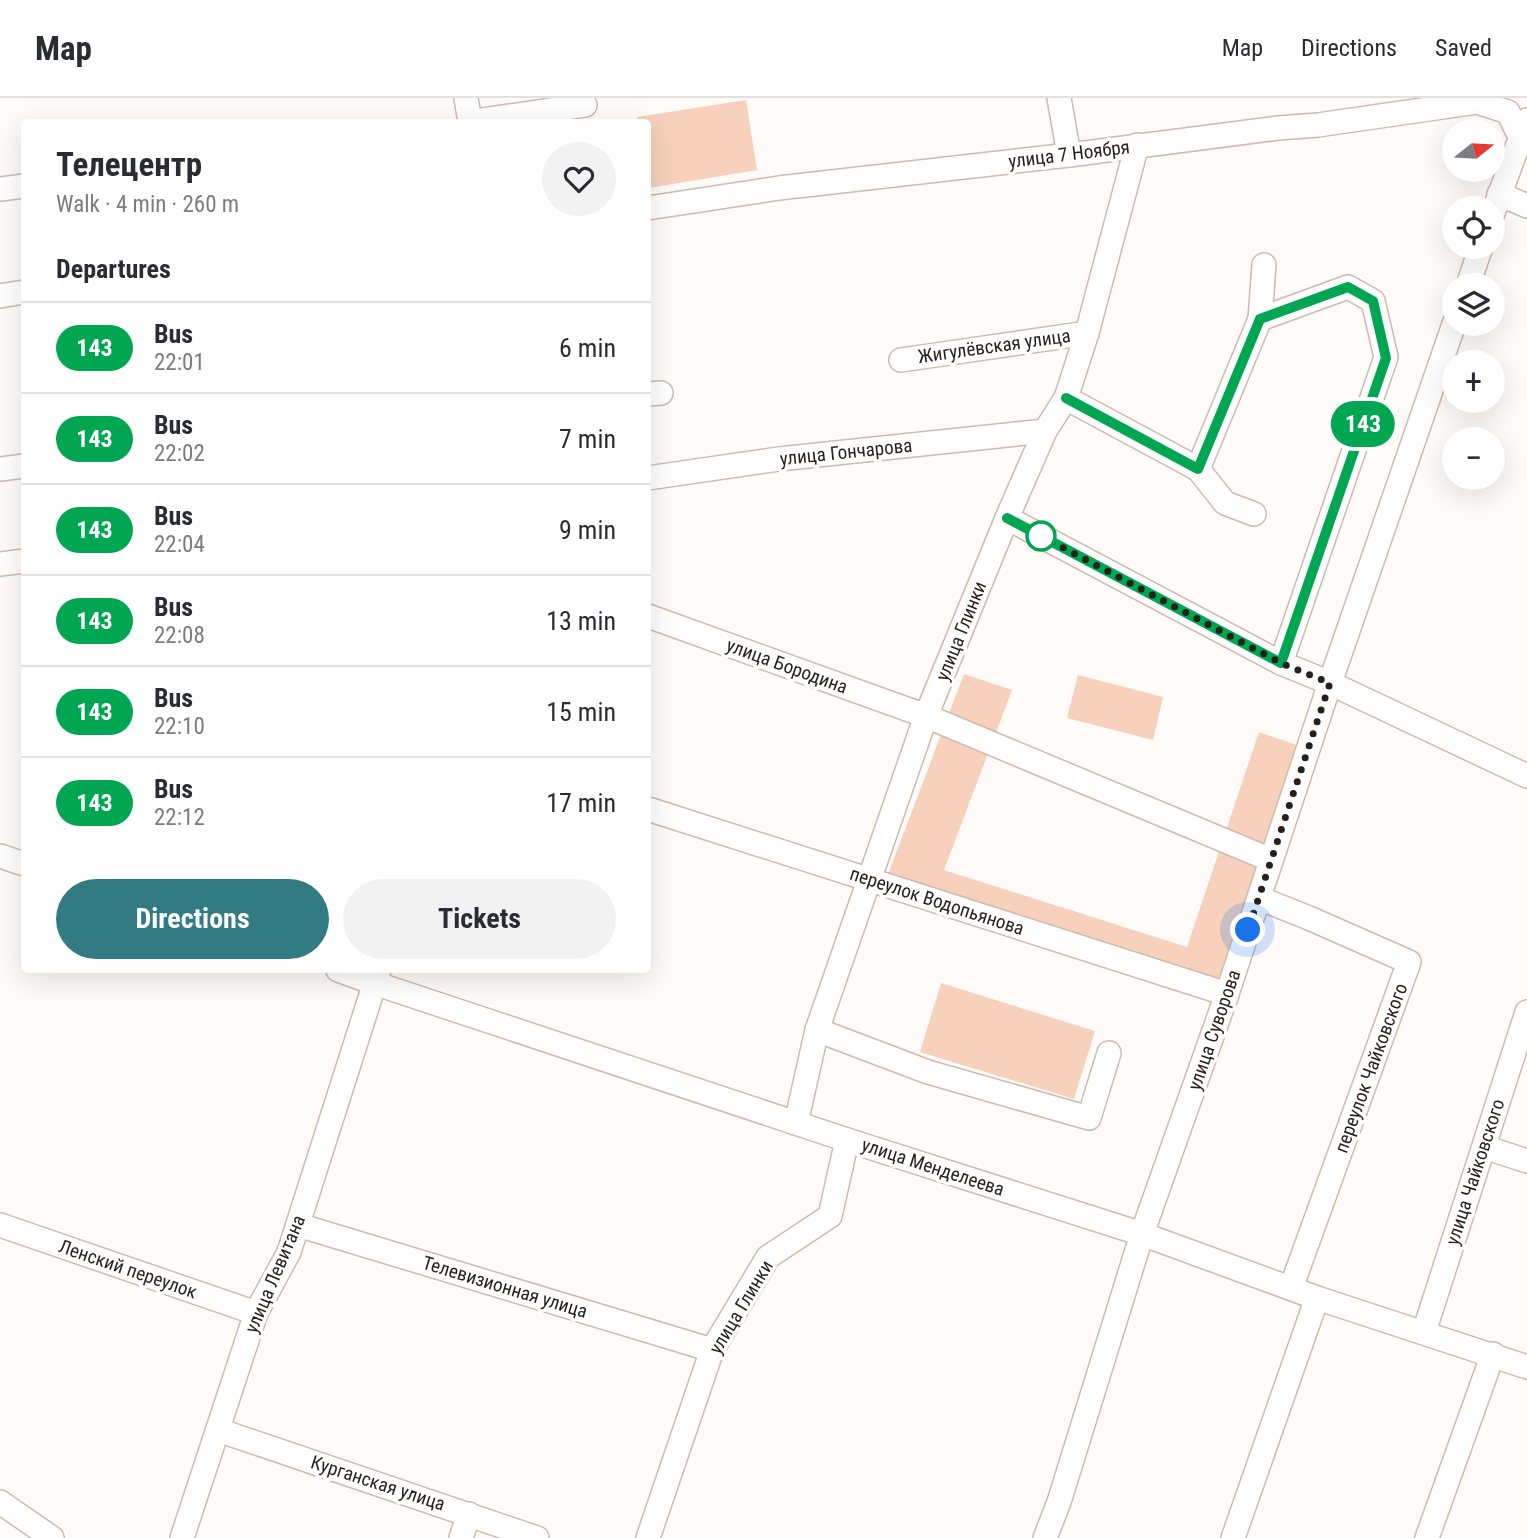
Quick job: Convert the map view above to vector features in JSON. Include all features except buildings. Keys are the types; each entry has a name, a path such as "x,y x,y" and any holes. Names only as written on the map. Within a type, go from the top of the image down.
{"street":[{"path":"466,98 469,119"},
{"path":"1059,98 1069,155"},
{"path":"1484,100 1508,112 1524,129 1499,196"},
{"name":"улица 7 Ноября","path":"651,208 779,188 1318,125 1484,100"},
{"path":"489,119 585,105"},
{"name":"улица Глинки","path":"796,1122 817,1030 926,716 1045,430 1066,398 1087,333 1137,145"},
{"path":"0,190 21,186"},
{"path":"1505,205 1527,206"},
{"path":"1198,469 1260,319 1264,265"},
{"path":"1260,319 1348,287 1373,301 1386,358 1281,663"},
{"path":"0,296 21,292"},
{"name":"Жигулёвская улица","path":"901,360 1087,333"},
{"name":"улица Суворова","path":"1045,1538 1059,1502 1142,1234 1227,994 1330,683 1450,336"},
{"path":"1066,398 1198,469 1225,503 1254,514"},
{"name":"улица Гончарова","path":"651,478 779,459 1045,430"},
{"path":"0,469 21,466"},
{"path":"1007,518 1281,663 1330,683 1527,775"},
{"path":"0,564 21,561"},
{"name":"улица Бородина","path":"651,617 926,716 1271,860"},
{"name":"переулок Водопьянова","path":"651,810 1227,994"},
{"path":"0,856 21,863"},
{"name":"переулок Чайковского","path":"1259,898 1409,962 1291,1288"},
{"name":"улица Менделеева","path":"357,973 376,976 847,1140 1142,1234 1317,1298 1527,1367"},
{"name":"улица Левитана","path":"182,1538 256,1313 289,1252 376,976"},
{"name":"улица Чайковского","path":"1424,1332 1527,1012"},
{"path":"817,1030 928,1072 1089,1118 1109,1053"},
{"name":"улица Глинки","path":"648,1538 712,1350 768,1257 830,1216 847,1140"},
{"path":"1483,1147 1527,1161"},
{"name":"Телевизионная улица","path":"298,1224 712,1350"},
{"name":"Ленский переулок","path":"0,1225 256,1313"},
{"path":"1233,1538 1317,1298"},
{"path":"1427,1538 1493,1354"},
{"name":"Курганская улица","path":"218,1430 537,1538"},
{"path":"0,1502 52,1538"},
{"path":"461,1538 469,1514"}],"shaded area":[{"path":"746,100 757,170 651,188 651,119 637,117"},
{"path":"964,674 1012,690 944,870 1187,947 1259,732 1297,745 1216,986 887,877"},
{"path":"1078,675 1163,697 1153,740 1067,718"},
{"path":"941,983 1095,1031 1074,1099 920,1052"}],"bus line":[{"name":"143","path":"1007,518 1281,663 1386,358 1373,301 1348,287 1260,319 1198,469 1066,398"}],"route":[{"path":"1041,536 1281,663 1330,683 1248,930"}]}
